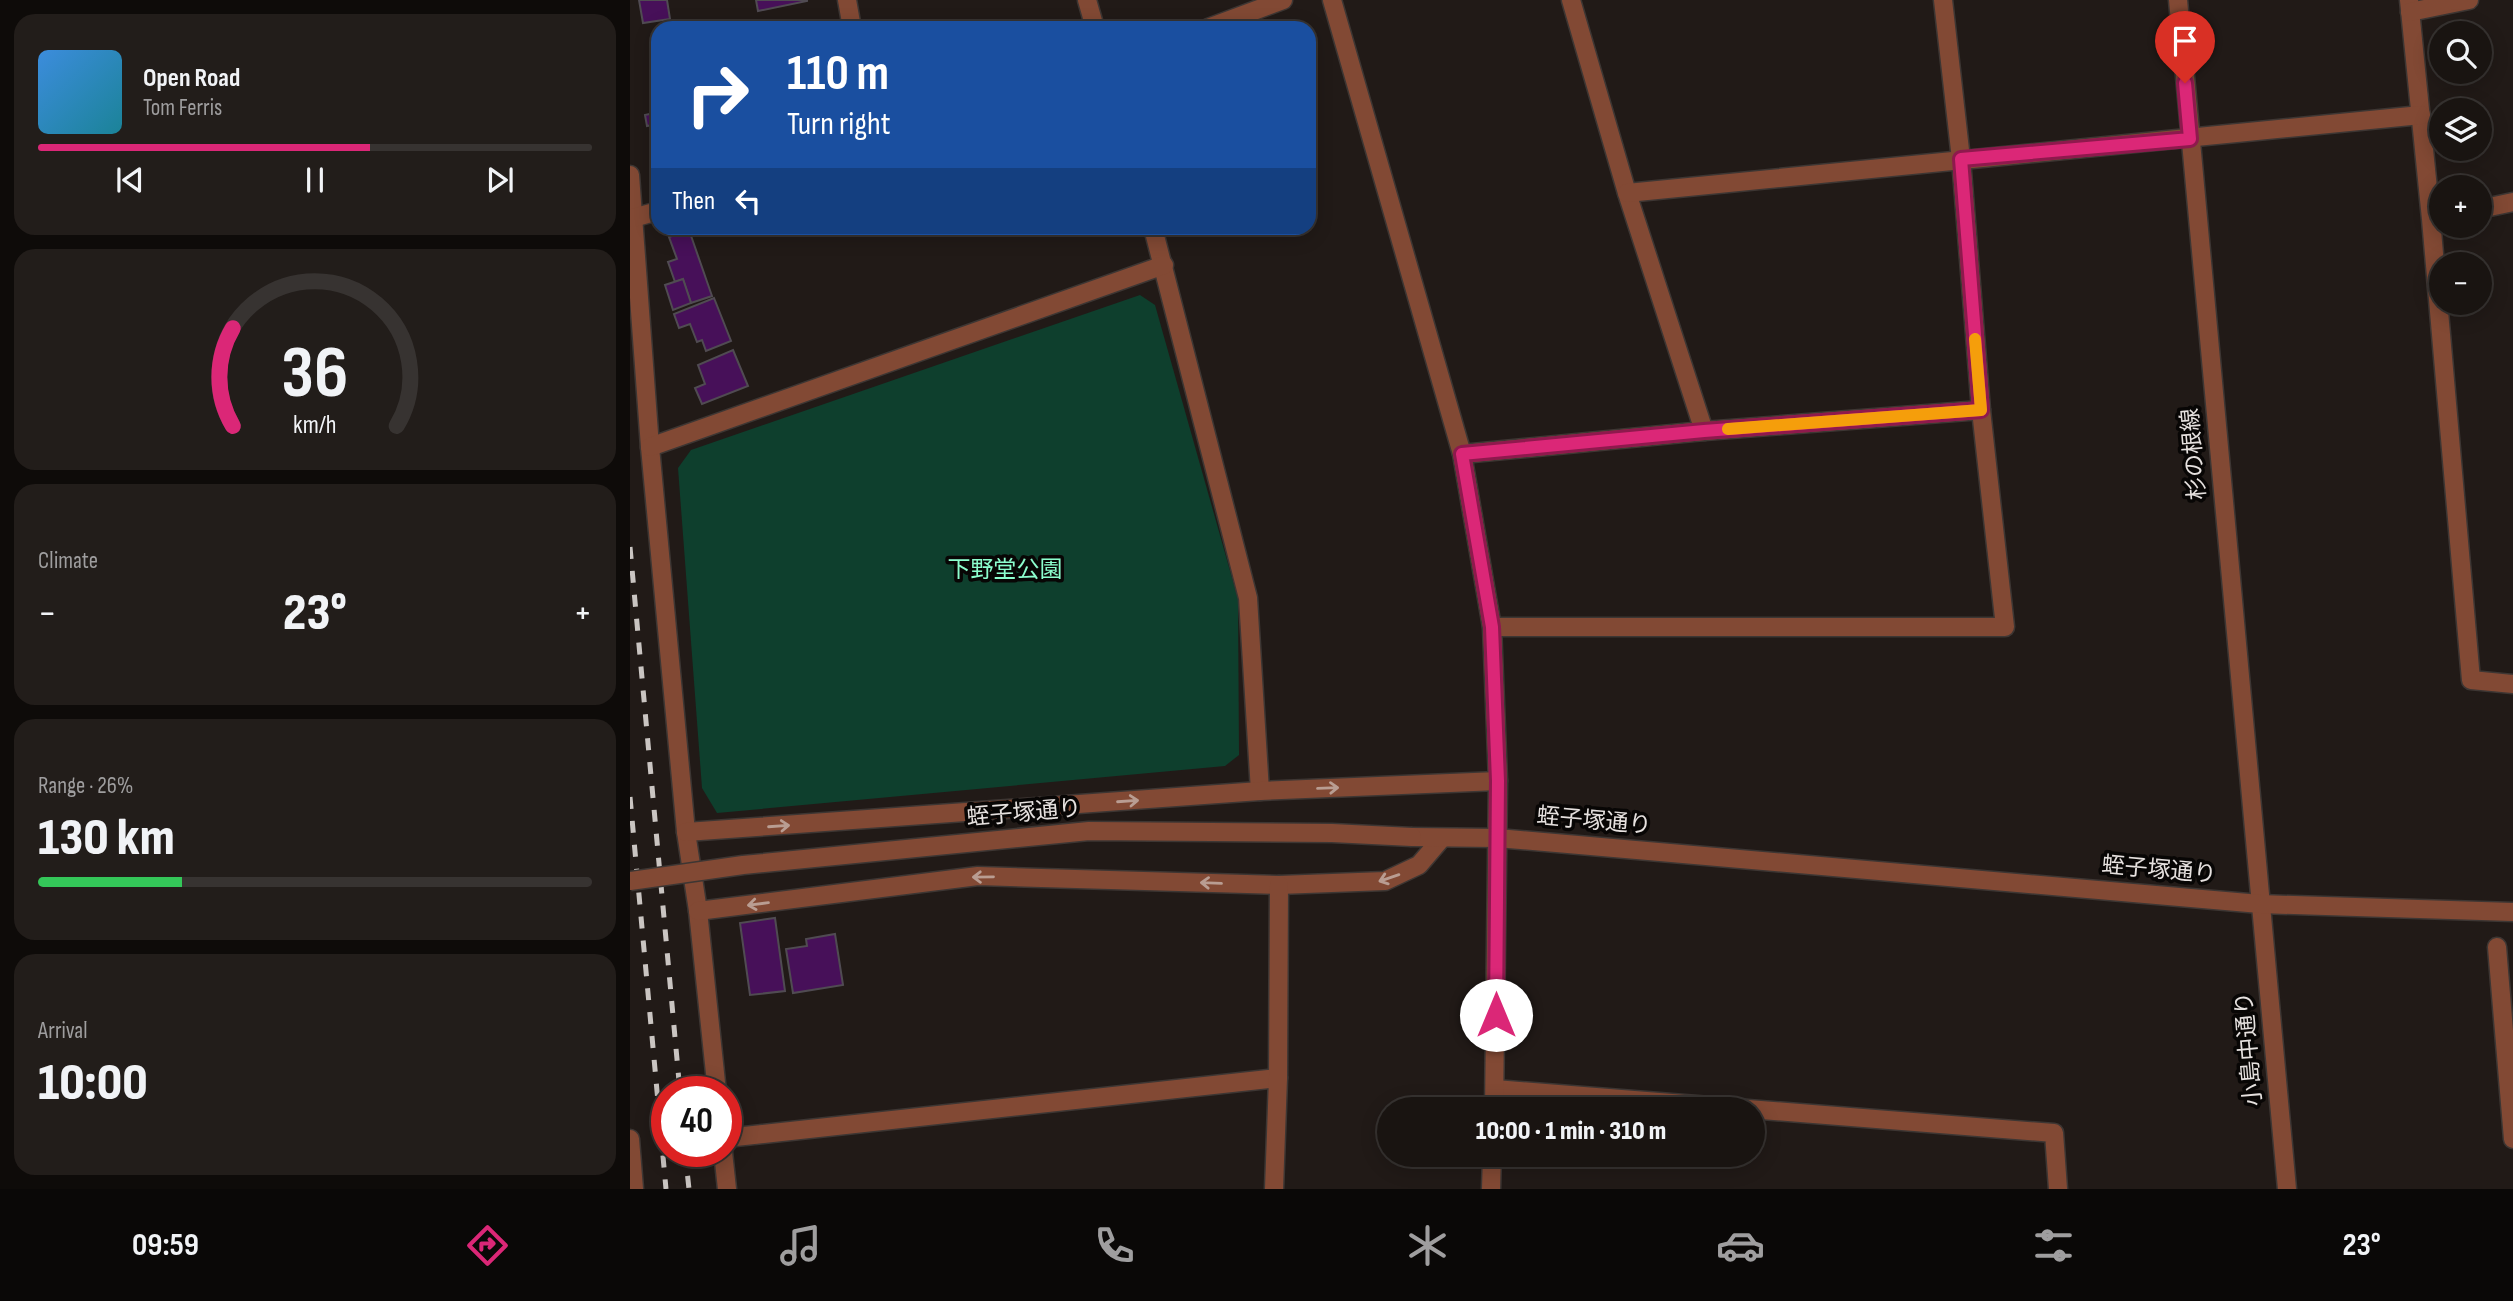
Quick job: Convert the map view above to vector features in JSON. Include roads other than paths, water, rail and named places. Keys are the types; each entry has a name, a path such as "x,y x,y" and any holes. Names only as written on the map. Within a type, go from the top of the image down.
{"street":[{"path":"847,0 851,21"},
{"path":"1087,0 1093,21"},
{"path":"1227,21 1283,0"},
{"path":"1332,0 1462,454 1492,627 1498,781 1495,1097"},
{"path":"1570,0 1627,193 1704,431"},
{"path":"1492,627 2005,627 1981,410 1961,159 1943,0"},
{"name":"杉の根線","path":"2178,0 2260,904"},
{"path":"2430,175 2410,6 2469,0"},
{"path":"1627,193 2421,115"},
{"path":"630,175 650,447 686,832 698,911 715,1076"},
{"path":"2492,206 2513,202"},
{"path":"633,218 651,213"},
{"path":"1155,235 1248,598 1260,791"},
{"path":"2438,238 2471,680 2513,684"},
{"path":"650,447 1164,265"},
{"path":"1462,454 1704,431 1981,410"},
{"path":"686,832 1260,791 1498,781"},
{"name":"蛭子塚通り","path":"630,881 743,865 1089,831 1332,833 1497,838 2260,904 2513,912"},
{"path":"698,911 978,876 1279,885 1385,881 1419,865 1442,838"},
{"path":"1274,1189 1278,1078 1279,885"},
{"name":"小島中通り","path":"2260,904 2287,1189"},
{"path":"2497,947 2513,1139"},
{"path":"742,1136 1278,1078"},
{"path":"1495,1089 2054,1133 2058,1189"},
{"path":"630,1139 634,1189"},
{"path":"725,1167 727,1189"},
{"path":"1491,1189 1492,1167"}],"railway":[{"path":"630,547 679,1076"},
{"path":"630,797 666,1189"},
{"path":"687,1167 689,1189"}],"park label":[{"name":"下野堂公園","path":"1005,570"}]}
